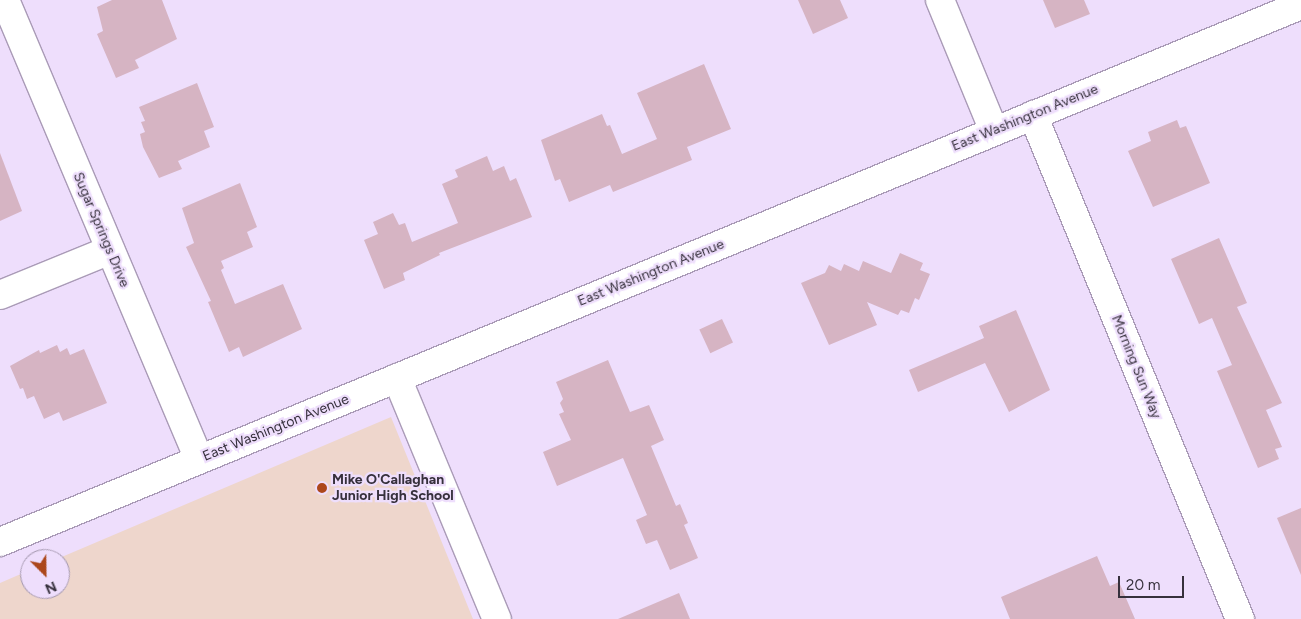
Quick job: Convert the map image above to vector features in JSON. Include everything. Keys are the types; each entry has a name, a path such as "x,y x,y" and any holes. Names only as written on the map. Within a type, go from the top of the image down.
{"street":[{"name":"Sugar Springs Drive","path":"5,0 199,459"},
{"path":"940,0 994,131"},
{"name":"East Washington Avenue","path":"0,542 1301,4"},
{"name":"Morning Sun Way","path":"1033,115 1240,619"},
{"path":"0,294 110,250"},
{"path":"397,378 497,619"}],"shaded area":[{"name":"Mike O'Callaghan Junior High School","path":"391,417 473,619 0,619 0,583 20,574 20,599 70,599 70,553"}],"building":[{"path":"112,0 162,0 177,39 135,60 139,68 116,78 97,34 103,31 97,7"},
{"path":"798,0 840,0 848,18 813,34"},
{"path":"1043,0 1084,0 1090,14 1055,28"},
{"path":"704,64 731,129 687,147 692,160 613,192 610,185 569,202 560,179 555,181 541,140 602,114 607,126 610,125 622,154 657,139 637,93"},
{"path":"197,83 214,127 204,131 210,147 178,161 182,169 159,178 143,147 140,134 145,132 141,122 145,121 139,107"},
{"path":"1177,120 1180,128 1186,126 1210,183 1153,207 1128,151 1151,141 1148,132"},
{"path":"0,153 22,211 0,221"},
{"path":"487,156 493,171 504,166 510,181 516,178 532,217 439,253 440,255 403,273 405,280 384,289 364,240 378,234 373,222 393,213 399,225 405,223 412,242 458,223 442,184 458,177 455,170"},
{"path":"240,183 257,227 247,232 253,247 221,261 224,268 221,270 235,304 283,284 302,329 243,357 239,347 229,352 208,302 211,301 186,247 194,243 182,208"},
{"path":"1219,238 1247,303 1237,307 1282,403 1266,410 1282,447 1275,449 1279,459 1258,468 1217,371 1232,365 1212,318 1199,324 1171,259"},
{"path":"900,253 923,263 920,270 930,274 919,300 915,298 909,313 901,310 898,315 867,302 877,325 829,345 801,283 825,273 829,265 841,271 844,264 859,271 863,261 891,273"},
{"path":"1016,310 1050,390 1009,412 985,363 918,392 909,370 984,338 979,326"},
{"path":"722,319 733,343 710,353 699,330"},
{"path":"57,345 60,352 67,348 70,355 84,349 107,403 63,421 59,412 44,419 34,396 27,399 23,388 20,389 10,366 39,350 40,353"},
{"path":"608,360 630,412 649,405 664,440 651,446 676,506 680,504 688,523 684,525 698,558 670,570 657,540 646,544 636,520 647,515 623,458 557,486 543,452 571,440 559,414 564,412 560,403 563,399 556,382"},
{"path":"1301,508 1301,575 1277,518"},
{"path":"1097,556 1110,586 1119,582 1135,619 1010,619 1001,597"},
{"path":"679,593 690,619 618,619"}],"place":[{"name":"Mike O'Callaghan Junior High School","path":"322,488"}]}
